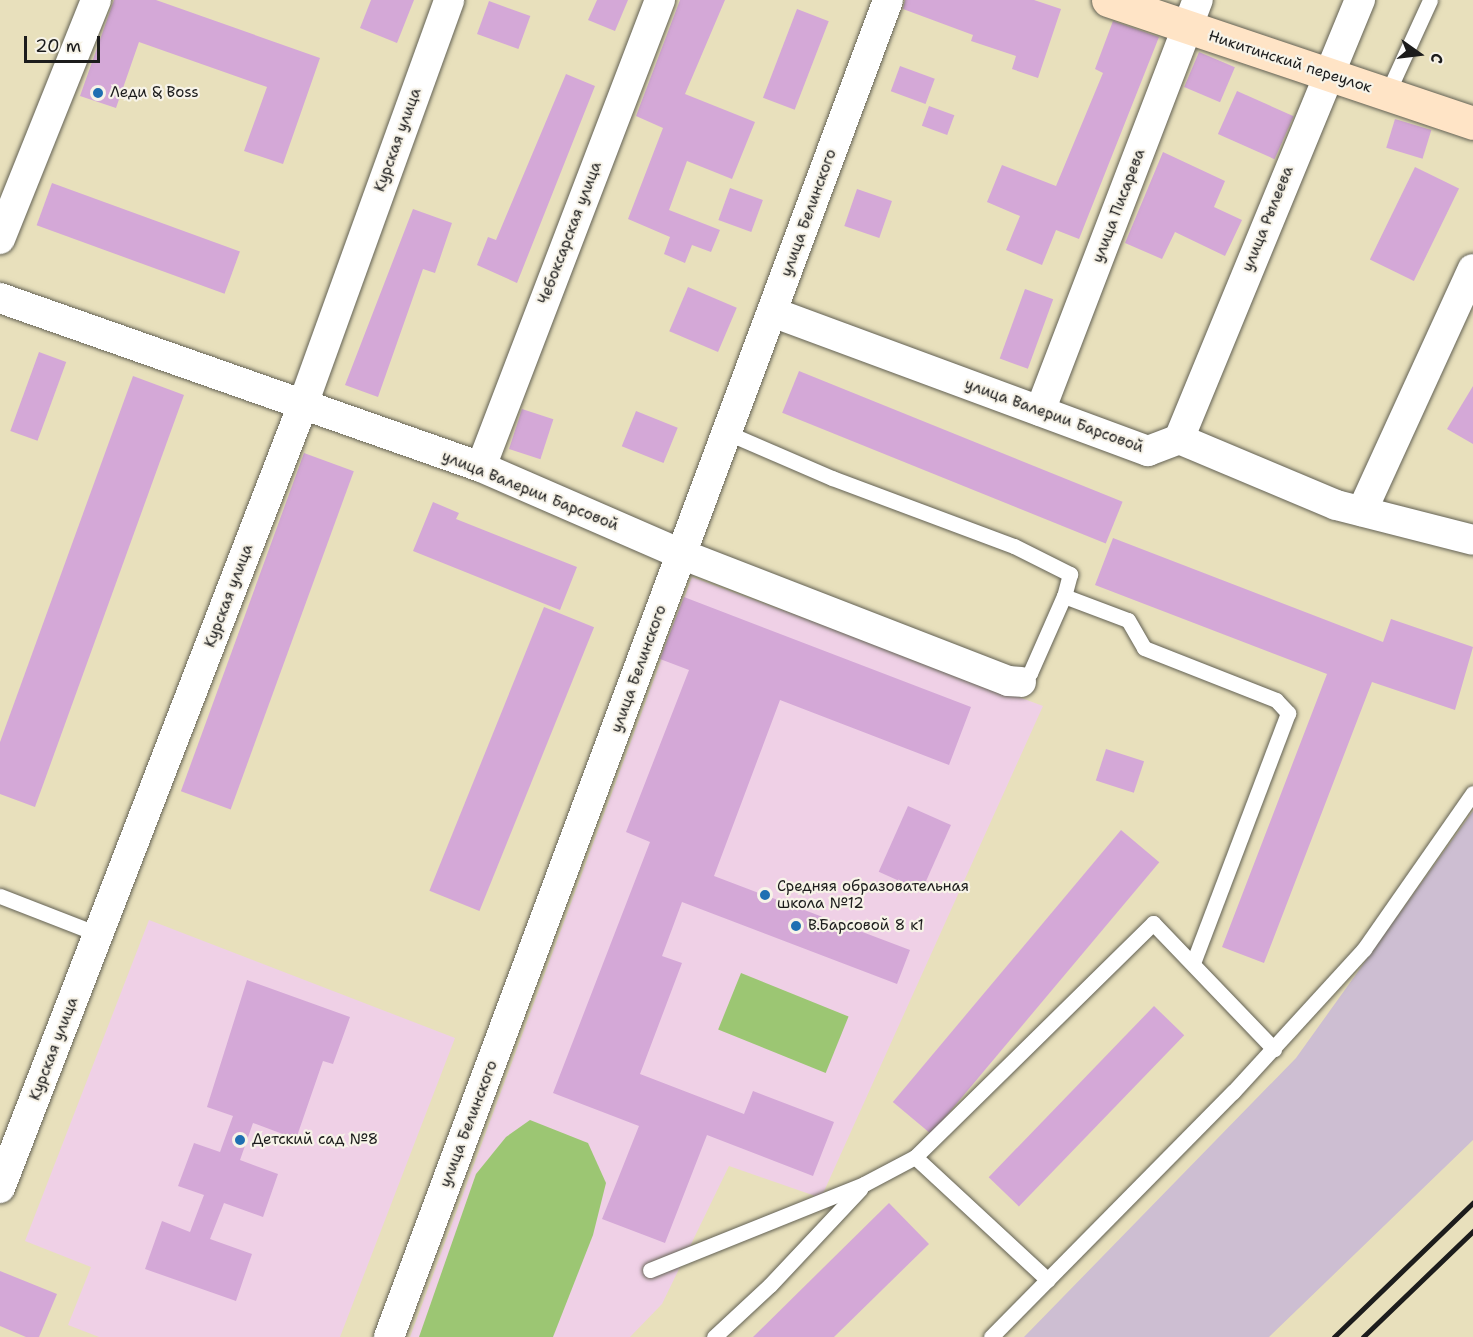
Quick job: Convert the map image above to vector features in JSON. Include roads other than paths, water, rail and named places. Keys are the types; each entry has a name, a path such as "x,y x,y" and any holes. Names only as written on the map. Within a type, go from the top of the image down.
{"street":[{"path":"0,239 96,0"},
{"name":"Курская улица","path":"0,1188 302,407 449,0"},
{"name":"Чебоксарская улица","path":"481,467 660,0"},
{"name":"улица Белинского","path":"389,1337 888,0"},
{"name":"Никитинский переулок","path":"1108,0 1192,14 1327,75 1473,123"},
{"name":"улица Рылеева","path":"1179,439 1327,75 1360,0"},
{"name":"улица Писарева","path":"1040,411 1192,14"},
{"path":"1362,511 1473,269"},
{"name":"улица Валерии Барсовой","path":"0,298 302,407 481,467 681,554 1008,681 1021,682"},
{"name":"улица Валерии Барсовой","path":"772,312 1148,451 1179,439"},
{"path":"1179,439 1336,505 1473,540"}],"lane":[{"path":"1387,94 1430,0"},
{"path":"728,433 832,478 1014,546 1070,574 1064,596 1030,673 1021,682"},
{"path":"1064,596 1128,620 1144,648 1276,700 1288,713 1192,963"},
{"path":"991,1337 1274,1049 1364,949 1473,793"},
{"path":"0,896 98,934"},
{"path":"650,1270 864,1184 915,1157 1153,923 1274,1049"},
{"path":"915,1157 1048,1280"},
{"path":"714,1337 770,1285 864,1184"}],"railway":[{"path":"1334,1337 1473,1203"},
{"path":"1363,1337 1473,1231"}],"place":[{"name":"Леди & Boss","path":"98,93"},
{"name":"Средняя образовательная школа №12","path":"765,895"},
{"name":"В.Барсовой 8 к1","path":"796,926"},
{"name":"Детский сад №8","path":"240,1140"}]}
